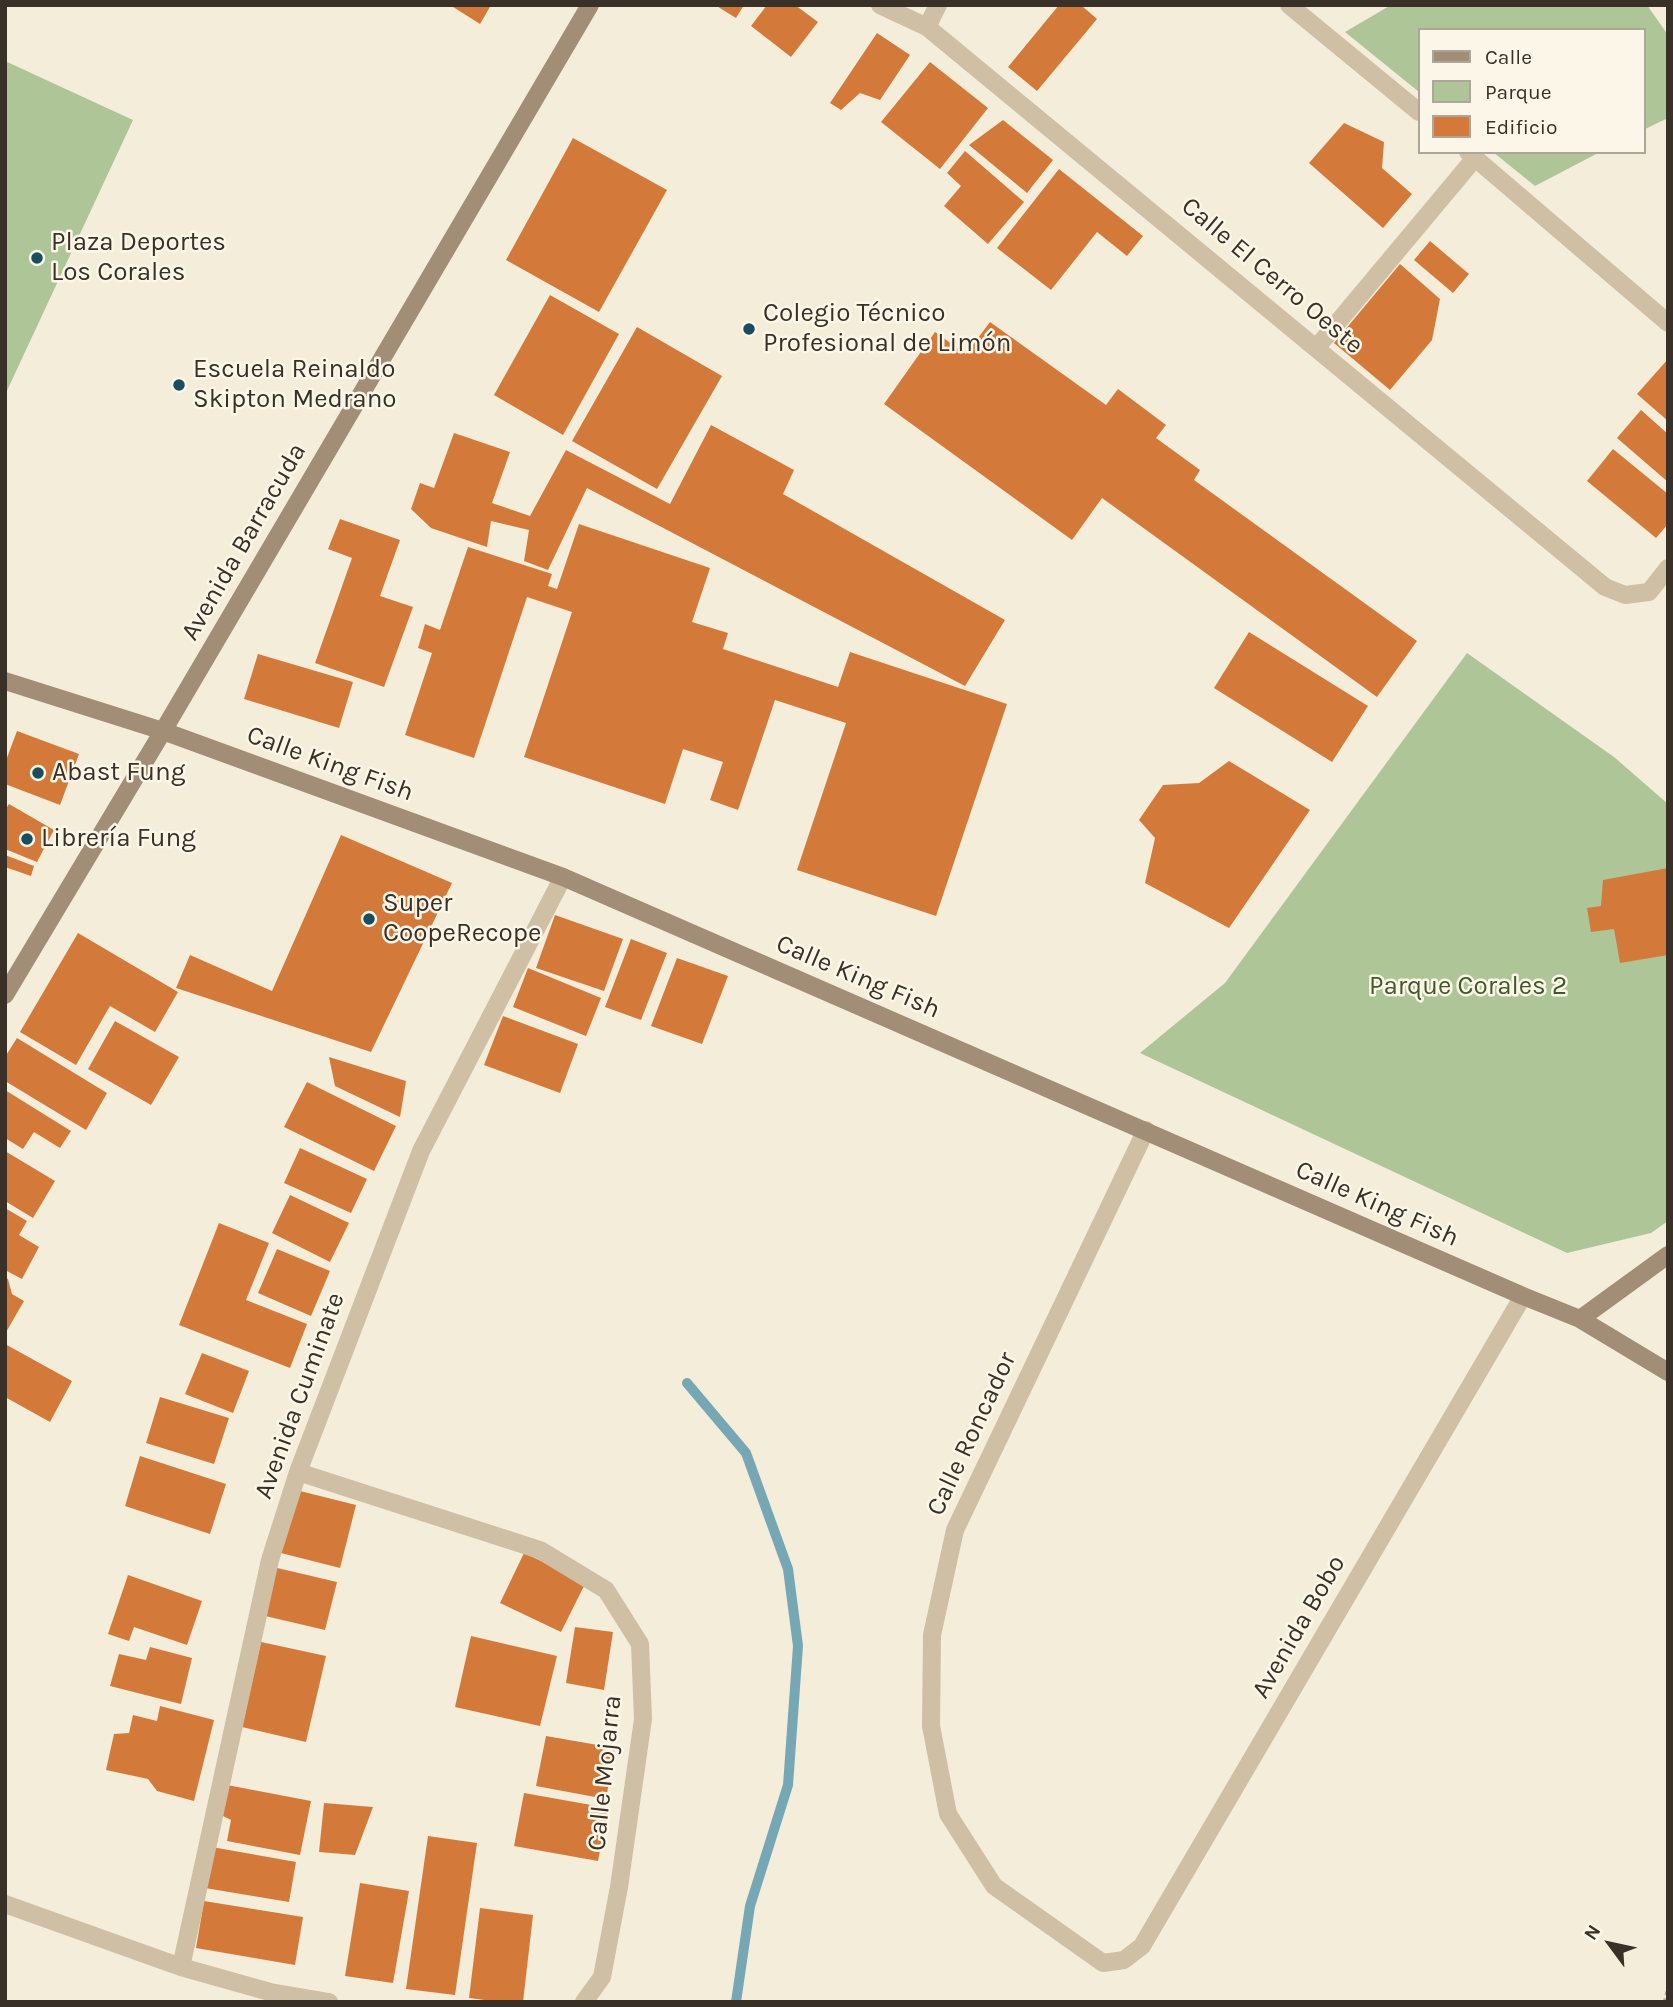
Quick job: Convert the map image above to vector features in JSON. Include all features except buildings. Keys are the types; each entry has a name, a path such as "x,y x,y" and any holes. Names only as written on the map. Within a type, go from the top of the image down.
{"street":[{"name":"Avenida Barracuda","path":"5,995 163,732 590,5"},
{"name":"Calle El Cerro Oeste","path":"880,5 927,26 1605,587 1625,594 1649,592 1668,568"},
{"path":"927,26 938,5"},
{"path":"1289,5 1418,111"},
{"path":"1317,347 1472,155 1668,323"},
{"name":"Calle King Fish","path":"5,681 163,732 563,877 1580,1319 1668,1372"},
{"name":"Avenida Cuminate","path":"181,1967 270,1560 298,1472 421,1151 563,877"},
{"name":"Calle Roncador","path":"1103,1963 994,1886 948,1814 931,1726 932,1635 955,1530 1146,1130"},
{"path":"1580,1319 1668,1255"},
{"name":"Avenida Bobo","path":"1103,1963 1124,1960 1142,1946 1522,1296"},
{"name":"Calle Mojarra","path":"298,1472 540,1550 606,1590 640,1644 643,1718 619,1887 602,1977 584,2002"},
{"path":"5,1903 181,1967 270,1992 329,2002"}],"path":[{"path":"1665,2002 1668,1990"}],"green space":[{"path":"1391,5 1647,5 1668,35 1668,118 1645,129 1645,28 1418,28 1418,91 1345,32"},
{"name":"Plaza Deportes Los Corales","path":"5,61 133,120 5,395"},
{"path":"1495,154 1596,154 1535,186"},
{"name":"Parque Corales 2","path":"1467,653 1614,757 1668,804 1668,1221 1651,1233 1567,1253 1140,1053 1225,983"}],"waterway":[{"path":"687,1383 746,1453 788,1569 798,1646 788,1785 750,1906 736,2002"}],"place":[{"name":"Plaza Deportes Los Corales","path":"37,258"},
{"name":"Colegio Técnico Profesional de Limón","path":"749,329"},
{"name":"Escuela Reinaldo Skipton Medrano","path":"179,385"},
{"name":"Abast Fung","path":"38,773"},
{"name":"Librería Fung","path":"27,839"},
{"name":"Super CoopeRecope","path":"369,919"}]}
